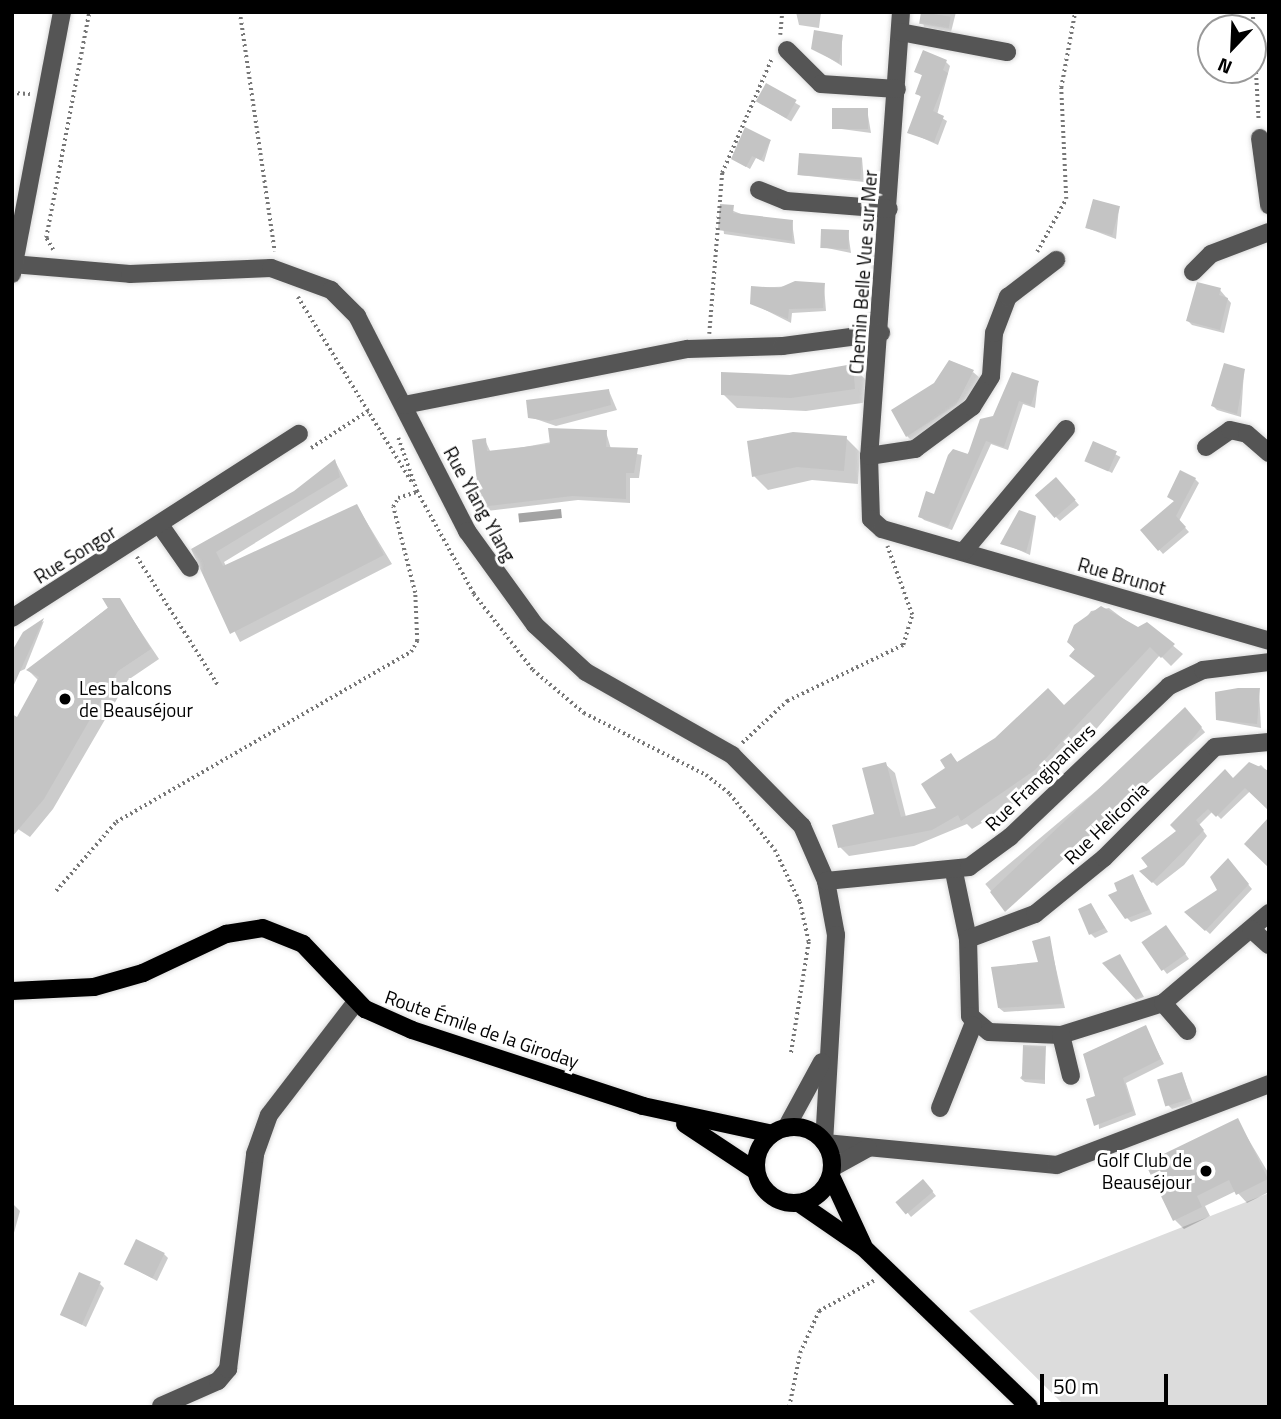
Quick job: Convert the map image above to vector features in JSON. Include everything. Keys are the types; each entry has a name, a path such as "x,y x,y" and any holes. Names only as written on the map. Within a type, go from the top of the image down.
{"main road":[{"name":"Route Émile de la Giroday","path":"12,992 107,984 226,934 263,928 303,944 356,1002 412,1030 643,1106"},
{"path":"643,1106 779,1131 806,1129 824,1142 831,1172 864,1248"},
{"path":"643,1106 698,1130 756,1171 776,1199 799,1203 864,1248 1029,1407"},
{"path":"756,1171 759,1150 779,1131"},
{"path":"799,1203 819,1194 831,1172"}],"street":[{"path":"13,267 62,12"},
{"name":"Chemin Belle Vue sur Mer","path":"883,529 868,504 869,456 881,333 901,12"},
{"path":"900,32 1007,52"},
{"path":"780,48 821,84 897,89"},
{"path":"1260,138 1269,205"},
{"path":"759,190 786,201 889,209"},
{"path":"1193,272 1211,254 1269,232"},
{"path":"869,456 915,449 972,407 991,376 995,333 1008,297 1056,260"},
{"name":"Rue Ylang Ylang","path":"13,267 130,274 236,268 300,275 331,290 357,316 467,531 535,625 586,672 732,755 802,826 825,881 836,935 824,1059 824,1142"},
{"path":"404,405 493,383 708,348 783,346 881,333"},
{"path":"964,551 1066,429"},
{"path":"1206,447 1230,430 1247,434 1269,453"},
{"name":"Rue Songor","path":"12,618 299,434"},
{"path":"160,525 190,568"},
{"name":"Rue Brunot","path":"883,529 1269,641"},
{"name":"Rue Frangipaniers","path":"825,881 869,872 954,872 982,860 1010,837 1169,686 1203,670 1269,662"},
{"name":"Rue Heliconia","path":"968,939 1035,915 1104,858 1215,747 1269,742"},
{"path":"940,1108 973,1025 968,939 954,872"},
{"path":"973,1025 1061,1035 1163,1003 1269,913"},
{"path":"1251,929 1269,945"},
{"path":"161,1406 218,1381 228,1369 255,1154 270,1115 356,1002"},
{"path":"1163,1003 1187,1031"},
{"path":"1061,1035 1072,1076"},
{"path":"779,1131 824,1059"},
{"path":"824,1142 1056,1165 1269,1084"},
{"path":"831,1172 868,1148"}],"path":[{"path":"64,270 46,238 89,12"},
{"path":"240,12 275,253"},
{"path":"708,348 722,173 780,48 782,12"},
{"path":"1029,259 1066,200 1060,88 1074,12"},
{"path":"1253,12 1260,138"},
{"path":"55,891 116,822 411,652 417,641 415,593 393,507 398,498 417,492 394,426"},
{"path":"732,755 787,701 890,655 910,634 912,615 883,529"},
{"path":"129,544 218,685"},
{"path":"789,1407 800,1353 819,1311 890,1273"}],"shaded area":[{"path":"561,509 562,518 519,522 518,513"},
{"path":"1269,1193 1269,1407 1066,1407 969,1311"}],"building":[{"path":"921,12 951,17 949,29 919,24"},
{"path":"814,30 843,35 839,63 811,49"},
{"path":"923,50 947,60 943,70 948,73 933,111 944,116 934,142 907,133 921,96 915,94 922,75 914,72"},
{"path":"766,83 797,100 786,118 756,101"},
{"path":"832,108 868,108 868,129 832,129"},
{"path":"745,127 771,140 761,160 752,156 746,167 731,159"},
{"path":"799,153 862,157 860,179 797,175"},
{"path":"1093,199 1120,206 1112,235 1085,228"},
{"path":"720,204 734,205 733,213 793,220 792,241 718,230"},
{"path":"821,229 849,230 848,249 820,248"},
{"path":"795,281 825,283 823,308 789,309 788,319 750,304 751,286 779,288"},
{"path":"1197,282 1221,288 1219,295 1228,298 1220,330 1186,321"},
{"path":"949,360 974,370 956,405 906,437 891,410 934,383"},
{"path":"1224,363 1245,369 1237,414 1211,406"},
{"path":"853,364 855,389 791,398 721,395 721,372 790,375"},
{"path":"1012,372 1039,381 1031,405 1019,401 1004,447 986,441 948,527 918,517 926,491 934,494 948,455 953,449 968,454 980,419 993,416"},
{"path":"609,389 611,405 549,421 528,418 526,400"},
{"path":"548,428 607,430 606,447 638,448 634,473 626,473 626,499 572,496 480,507 472,440 486,438 487,451 550,444"},
{"path":"793,432 847,436 844,471 797,467 752,477 747,441"},
{"path":"1093,441 1117,451 1108,471 1084,461"},
{"path":"335,459 340,477 216,552 223,566 357,504 384,555 230,634 191,549 294,491"},
{"path":"1180,470 1196,478 1176,516 1186,527 1158,551 1140,530 1174,501 1167,497"},
{"path":"1056,477 1076,500 1055,518 1035,495"},
{"path":"1019,510 1036,516 1026,552 1000,544"},
{"name":"Les balcons de Beauséjour","path":"102,598 120,598 151,649 118,671 44,799 12,837 12,714 17,717 39,677 26,670 108,608"},
{"path":"1101,606 1138,627 1147,622 1175,644 1161,658 1150,647 1035,770 961,821 958,815 932,830 838,848 832,825 874,814 862,768 886,762 901,817 936,808 921,784 945,768 940,760 951,753 957,762 995,738 1048,688 1064,705 1095,676 1069,656 1075,649 1067,642 1074,625"},
{"path":"44,618 12,689 12,651 23,632"},
{"path":"1260,688 1257,724 1216,720 1215,692"},
{"path":"1185,707 1202,727 1182,752 1005,912 990,892"},
{"path":"1249,762 1269,771 1269,811 1245,788 1216,817 1208,809 1196,820 1204,830 1152,883 1139,871 1148,867 1141,858 1176,831 1170,825 1225,769 1233,778"},
{"path":"1269,817 1269,868 1244,844"},
{"path":"1228,858 1249,884 1205,931 1184,912 1217,890 1210,877"},
{"path":"1133,874 1149,910 1125,919 1108,895 1117,891 1114,883"},
{"path":"1091,903 1105,928 1089,935 1078,909"},
{"path":"1166,925 1186,954 1162,971 1141,942"},
{"path":"1050,936 1062,1004 998,1008 991,967 1038,962 1032,941"},
{"path":"1120,954 1144,997 1136,1000 1102,963"},
{"path":"1146,1025 1161,1059 1123,1078 1133,1111 1094,1126 1086,1099 1095,1096 1083,1054"},
{"path":"1023,1045 1046,1046 1045,1080 1022,1079"},
{"path":"1182,1072 1190,1099 1165,1106 1157,1080"},
{"name":"Golf Club de Beauséjour","path":"1238,1118 1268,1179 1236,1195 1229,1180 1197,1196 1202,1207 1173,1221 1145,1163"},
{"path":"923,1179 933,1191 906,1214 895,1202"},
{"path":"136,1239 165,1253 152,1278 124,1264"},
{"path":"79,1272 101,1282 82,1325 60,1315"}],"place":[{"name":"Les balcons de Beauséjour","path":"65,699"},
{"name":"Golf Club de Beauséjour","path":"1206,1171"}]}
